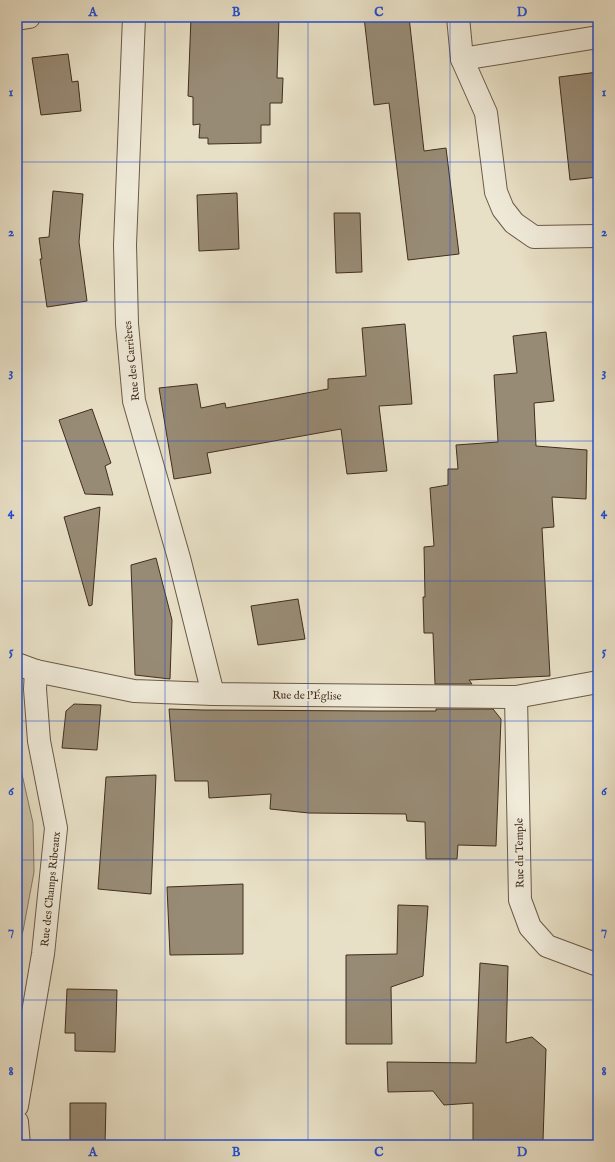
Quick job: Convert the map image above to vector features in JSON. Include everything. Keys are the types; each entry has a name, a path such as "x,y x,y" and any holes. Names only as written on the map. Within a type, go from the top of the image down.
{"street":[{"path":"17,19 29,17"},
{"name":"Rue des Carrières","path":"134,17 125,246 127,324 134,401 179,558 213,694"},
{"path":"458,17 462,59 486,113 496,192 503,209 514,223 534,237 598,236"},
{"path":"462,59 598,36"},
{"name":"Rue de l'Église","path":"26,668 134,691 213,694 516,697 598,682"},
{"name":"Rue des Champs Ribeaux","path":"17,1106 43,954 56,828 39,741 35,689 26,668"},
{"name":"Rue du Temple","path":"516,697 520,900 530,927 547,946 598,965"},
{"path":"17,1122 19,1145"}],"shaded area":[{"path":"17,752 33,823 34,872 23,931 17,949"}],"building":[{"path":"191,17 279,17 277,78 283,78 282,103 270,103 270,125 261,125 261,143 208,144 208,138 199,138 200,124 193,125 193,97 188,96"},
{"path":"364,17 409,17 424,151 446,148 459,254 408,260 389,103 374,105"},
{"path":"68,54 72,82 78,81 81,111 41,115 32,58"},
{"path":"598,72 598,177 570,180 559,77"},
{"path":"53,191 83,194 79,242 87,301 47,307 40,259 42,259 39,238 49,237"},
{"path":"237,193 239,249 199,251 197,195"},
{"path":"334,213 360,213 362,272 336,273"},
{"path":"405,324 412,404 379,406 387,471 347,474 341,429 207,453 211,473 174,479 159,388 197,384 201,408 225,403 226,408 328,389 328,379 366,376 362,328"},
{"path":"546,332 554,401 534,403 536,446 587,450 586,499 552,497 554,527 542,528 550,676 469,680 472,684 435,684 433,633 424,633 423,597 425,597 424,547 434,546 430,488 448,485 448,469 458,469 456,445 498,442 494,375 517,373 513,336"},
{"path":"92,409 111,463 105,466 113,495 85,494 59,420"},
{"path":"100,507 92,605 89,606 64,517"},
{"path":"156,558 172,620 170,679 135,675 131,565"},
{"path":"298,599 305,639 258,645 251,606"},
{"path":"74,704 101,705 97,750 62,748 66,711"},
{"path":"169,709 436,711 436,709 493,709 501,719 496,846 458,845 457,859 426,859 425,822 407,821 406,814 309,813 270,809 271,794 209,798 208,781 175,781"},
{"path":"156,775 151,894 98,889 106,777"},
{"path":"243,884 243,954 170,955 167,887"},
{"path":"398,905 428,906 423,976 391,987 392,1044 346,1044 346,955 397,954"},
{"path":"480,963 508,966 506,1043 532,1037 546,1049 543,1141 473,1142 473,1103 444,1105 433,1091 388,1092 387,1062 476,1063"},
{"path":"67,989 117,990 115,1052 75,1051 75,1033 65,1033"},
{"path":"70,1103 106,1103 105,1145 70,1145"}]}
